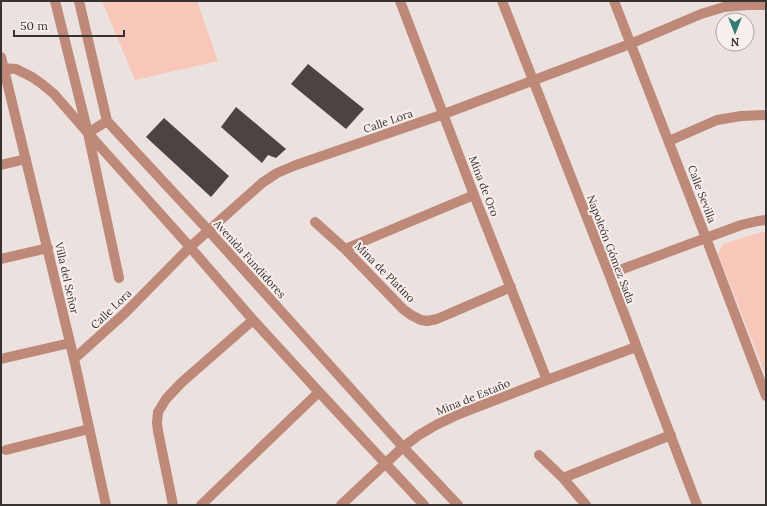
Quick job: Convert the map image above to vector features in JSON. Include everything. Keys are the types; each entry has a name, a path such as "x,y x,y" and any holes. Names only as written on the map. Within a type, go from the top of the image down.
{"street":[{"path":"55,1 88,133 119,278"},
{"name":"Avenida Fundidores","path":"79,1 107,122 208,231 403,447 458,505"},
{"name":"Mina de Oro","path":"400,1 547,380"},
{"name":"Napoleón Gómez Sada","path":"502,1 609,274 697,505"},
{"name":"Calle Sevilla","path":"614,1 766,396"},
{"name":"Calle Lora","path":"74,359 125,313 190,247 262,183 277,174 296,165 444,114 533,81 630,44 701,14 724,7 766,5"},
{"name":"Villa del Señor","path":"1,57 2,68 48,248 106,505"},
{"path":"2,68 16,70 32,77 54,94 253,320 424,505"},
{"path":"669,141 717,120 741,116 766,115"},
{"path":"88,133 107,122"},
{"path":"1,165 26,159"},
{"path":"345,249 474,195"},
{"path":"609,274 741,224 766,220"},
{"name":"Mina de Platino","path":"315,222 345,249 403,309 421,320 427,321 441,318 510,287"},
{"path":"1,259 48,248"},
{"path":"174,505 157,427 158,412 166,399 181,383 253,320"},
{"path":"1,359 70,343"},
{"name":"Mina de Estaño","path":"341,505 403,447 436,425 459,414 636,347"},
{"path":"201,505 319,392"},
{"path":"6,450 89,429"},
{"path":"563,478 671,435"},
{"path":"539,455 563,478 586,505"}],"shaded area":[{"path":"102,1 197,1 218,61 135,80"},
{"path":"766,231 766,376 718,254 723,244"}],"building":[{"path":"308,64 364,109 346,129 291,84"},
{"path":"236,107 286,149 276,158 268,155 262,163 221,127"},
{"path":"164,118 229,176 211,197 146,137"}]}
